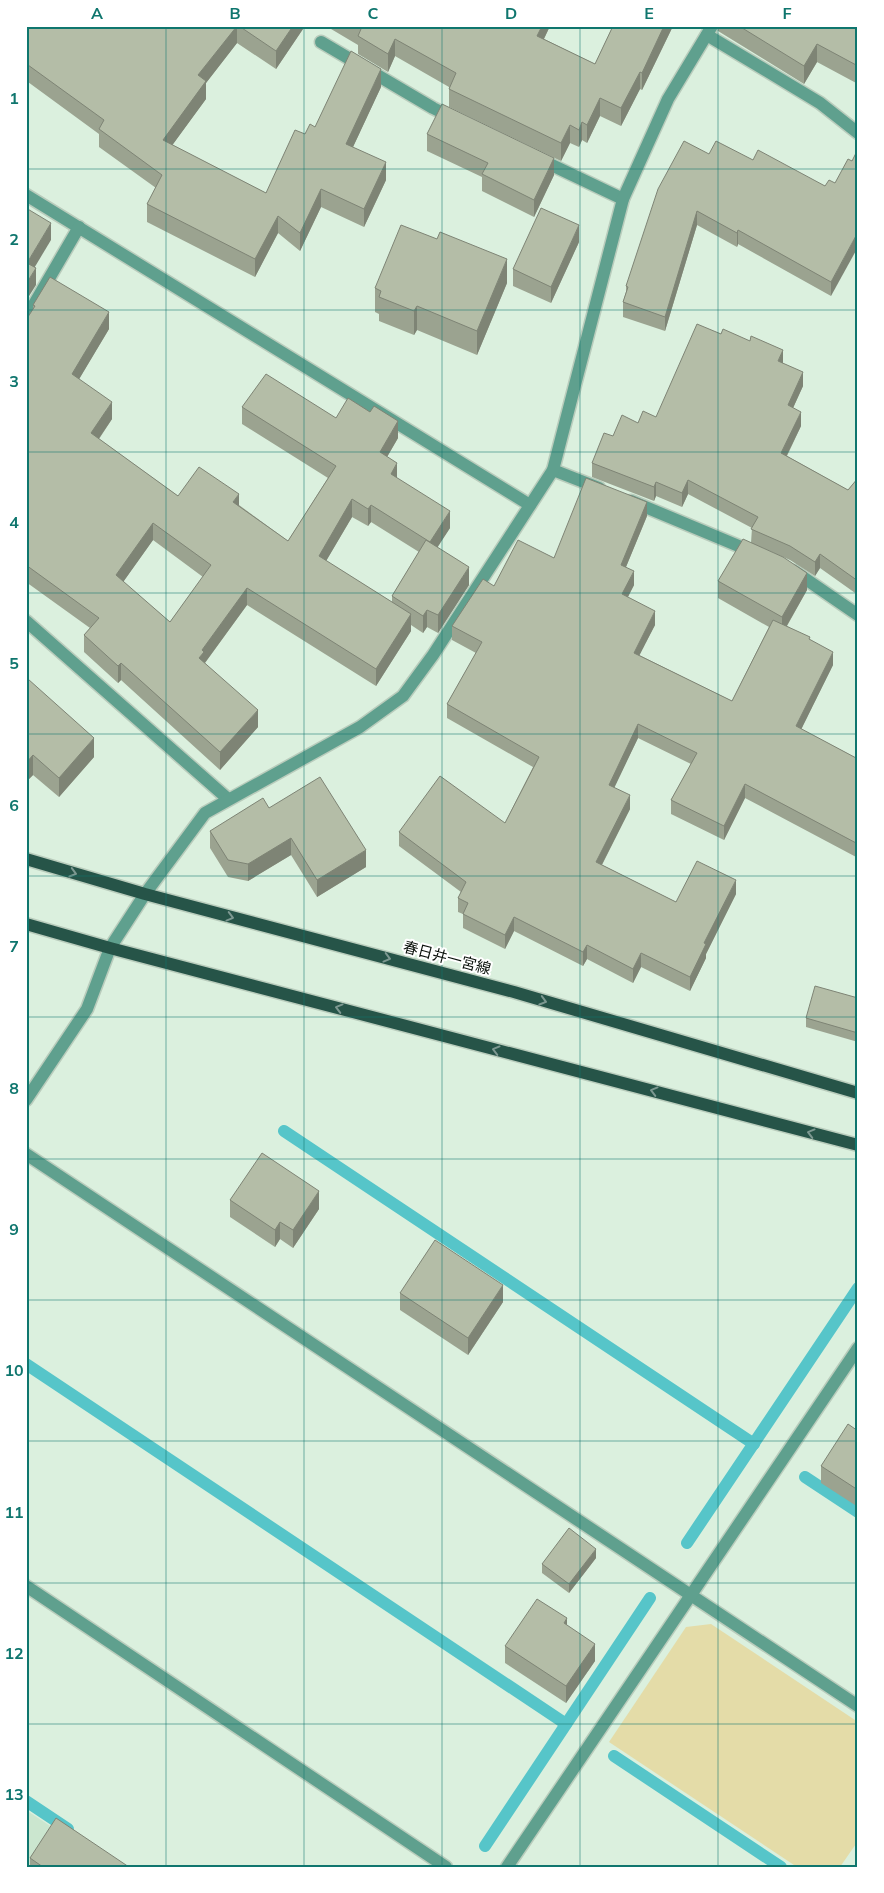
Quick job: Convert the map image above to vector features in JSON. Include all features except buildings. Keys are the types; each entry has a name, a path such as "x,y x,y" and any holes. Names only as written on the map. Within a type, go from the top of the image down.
{"main road":[{"name":"春日井一宮線","path":"26,859 145,894 514,992 858,1092"},
{"path":"26,924 110,948 858,1145"}],"street":[{"path":"26,1100 86,1009 110,948 145,894 205,813 360,728 403,696 433,655 530,506 553,470 623,198 668,99 710,31 820,103 858,133"},
{"path":"321,42 433,108 467,124"},
{"path":"528,153 623,198"},
{"path":"26,194 530,506"},
{"path":"26,318 79,227"},
{"path":"553,470 761,555"},
{"path":"787,567 858,615"},
{"path":"26,621 228,799"},
{"path":"26,1154 858,1706"},
{"path":"507,1867 858,1348"},
{"path":"26,1586 446,1867"}],"shaded area":[{"path":"711,1624 858,1722 858,1841 840,1867 797,1867 609,1742 686,1627"},
{"path":"26,1810 112,1867 26,1867"}],"waterway":[{"path":"284,1131 754,1444"},
{"path":"687,1543 858,1288"},
{"path":"26,1364 566,1724"},
{"path":"805,1477 858,1512"},
{"path":"485,1846 650,1598"},
{"path":"614,1756 781,1867"},
{"path":"26,1801 68,1829"}]}
